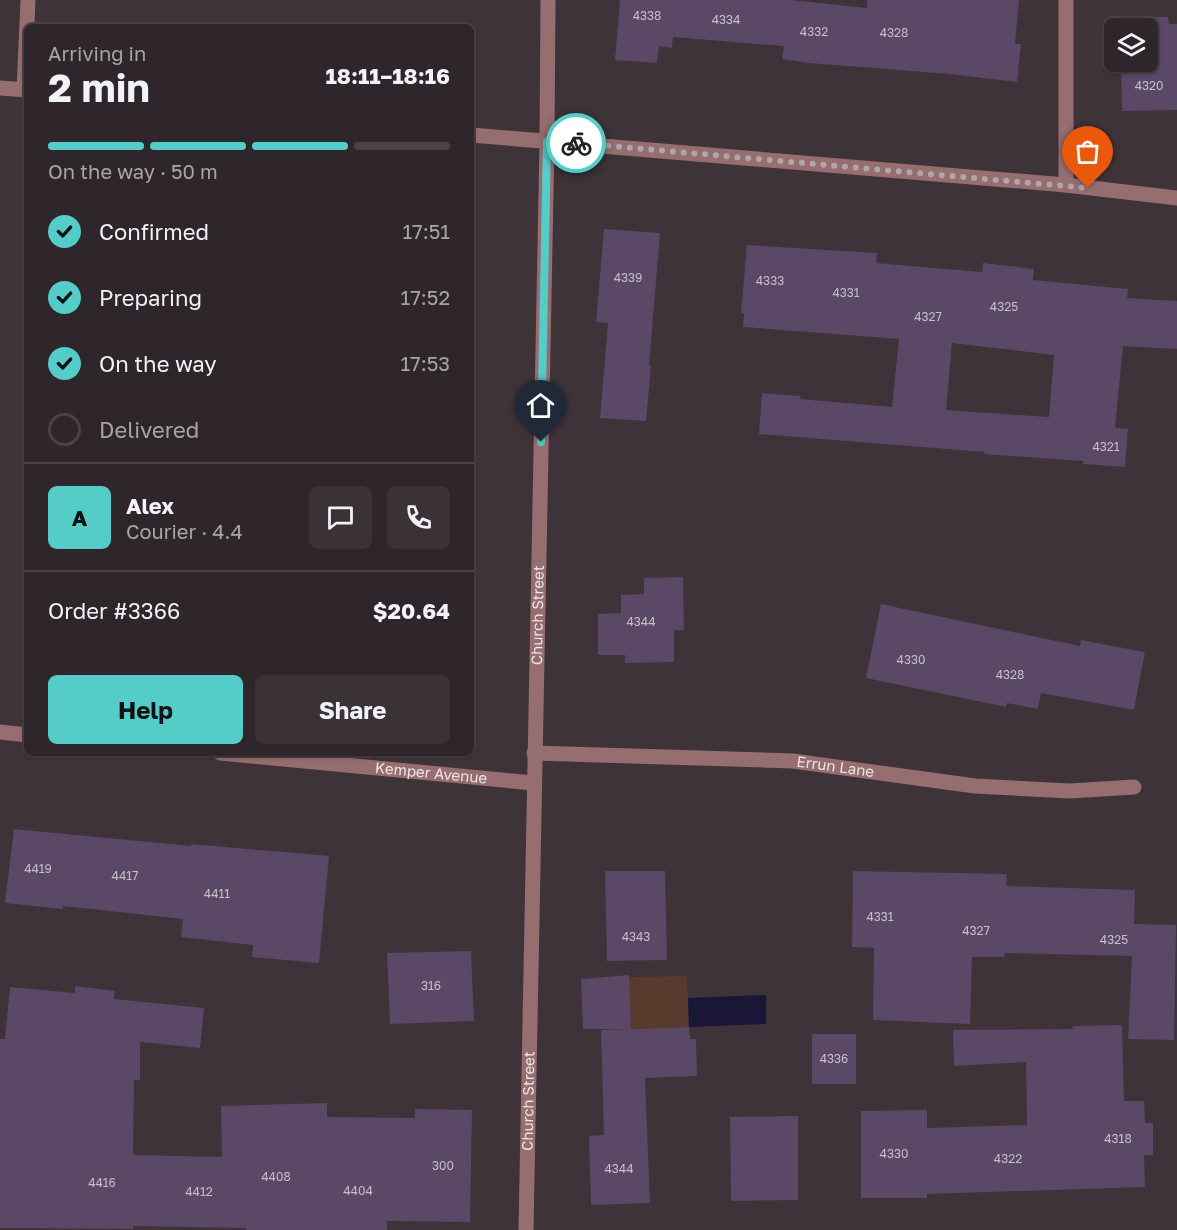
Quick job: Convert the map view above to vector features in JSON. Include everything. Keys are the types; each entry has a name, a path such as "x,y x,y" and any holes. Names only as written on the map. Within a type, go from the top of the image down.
{"street":[{"path":"27,24 28,0"},
{"name":"Church Street","path":"526,1230 548,0"},
{"path":"1066,0 1066,185"},
{"path":"0,88 24,90"},
{"path":"474,135 1066,185 1177,198"},
{"path":"0,732 24,735"},
{"name":"Errun Lane","path":"534,753 793,761 975,786 1058,791 1134,787"},
{"name":"Kemper Avenue","path":"251,756 533,783"}],"shaded area":[{"path":"687,976 689,1027 631,1029 629,977"},
{"path":"766,995 766,1024 689,1027 688,998"}],"building":[{"path":"620,0 791,0 867,8 867,0 1019,0 1015,44 1021,44 1017,82 809,63 782,59 784,46 673,37 672,48 659,46 657,63 615,60"},
{"path":"1168,17 1169,24 1177,24 1177,110 1122,111 1121,72 1158,72 1158,18 1130,18"},
{"path":"604,229 660,233 646,421 600,418 608,323 596,322"},
{"path":"747,245 877,253 876,263 982,272 983,263 1034,269 1033,280 1128,289 1127,298 1177,301 1177,349 1123,346 1115,428 1128,429 1125,467 1083,464 1084,461 759,434 762,393 800,396 800,399 892,407 899,339 743,327 744,314 741,313","holes":["952,343 1054,355 1049,417 946,410"]},
{"path":"683,577 684,630 674,630 674,662 625,663 625,655 598,655 598,614 621,613 621,595 644,594 644,578"},
{"path":"881,604 1080,646 1081,640 1145,652 1134,710 1041,693 1038,709 1007,703 1006,707 866,678"},
{"path":"14,829 191,846 191,844 329,856 319,963 252,957 253,945 181,937 183,919 63,906 63,909 5,903"},
{"path":"605,871 665,871 667,960 607,961"},
{"path":"853,871 1007,874 1006,886 1135,890 1134,924 1176,925 1174,1040 1128,1039 1132,956 1005,953 1004,957 972,957 970,1024 873,1020 874,948 852,947"},
{"path":"471,951 474,1021 390,1024 387,953"},
{"path":"629,975 631,1029 583,1029 581,979"},
{"path":"75,986 115,991 114,999 204,1008 200,1048 140,1042 140,1080 134,1080 133,1155 222,1157 221,1106 327,1103 327,1117 415,1118 415,1109 472,1110 470,1222 387,1221 387,1230 246,1230 246,1228 133,1226 133,1229 0,1228 0,1039 5,1039 10,987 75,993"},
{"path":"1122,1025 1124,1101 1144,1101 1145,1123 1153,1123 1153,1155 1144,1155 1145,1187 927,1194 927,1198 861,1198 861,1111 927,1110 927,1128 1027,1125 1026,1062 954,1066 953,1030 1073,1029 1072,1026"},
{"path":"689,1027 690,1039 696,1039 697,1076 645,1078 650,1203 591,1205 589,1136 604,1135 601,1030"},
{"path":"812,1034 856,1034 856,1084 812,1084"},
{"path":"798,1116 798,1200 731,1201 730,1117"}],"way so far":[{"path":"576,143 1088,188"}],"route":[{"path":"541,442 547,142 576,143"}]}
